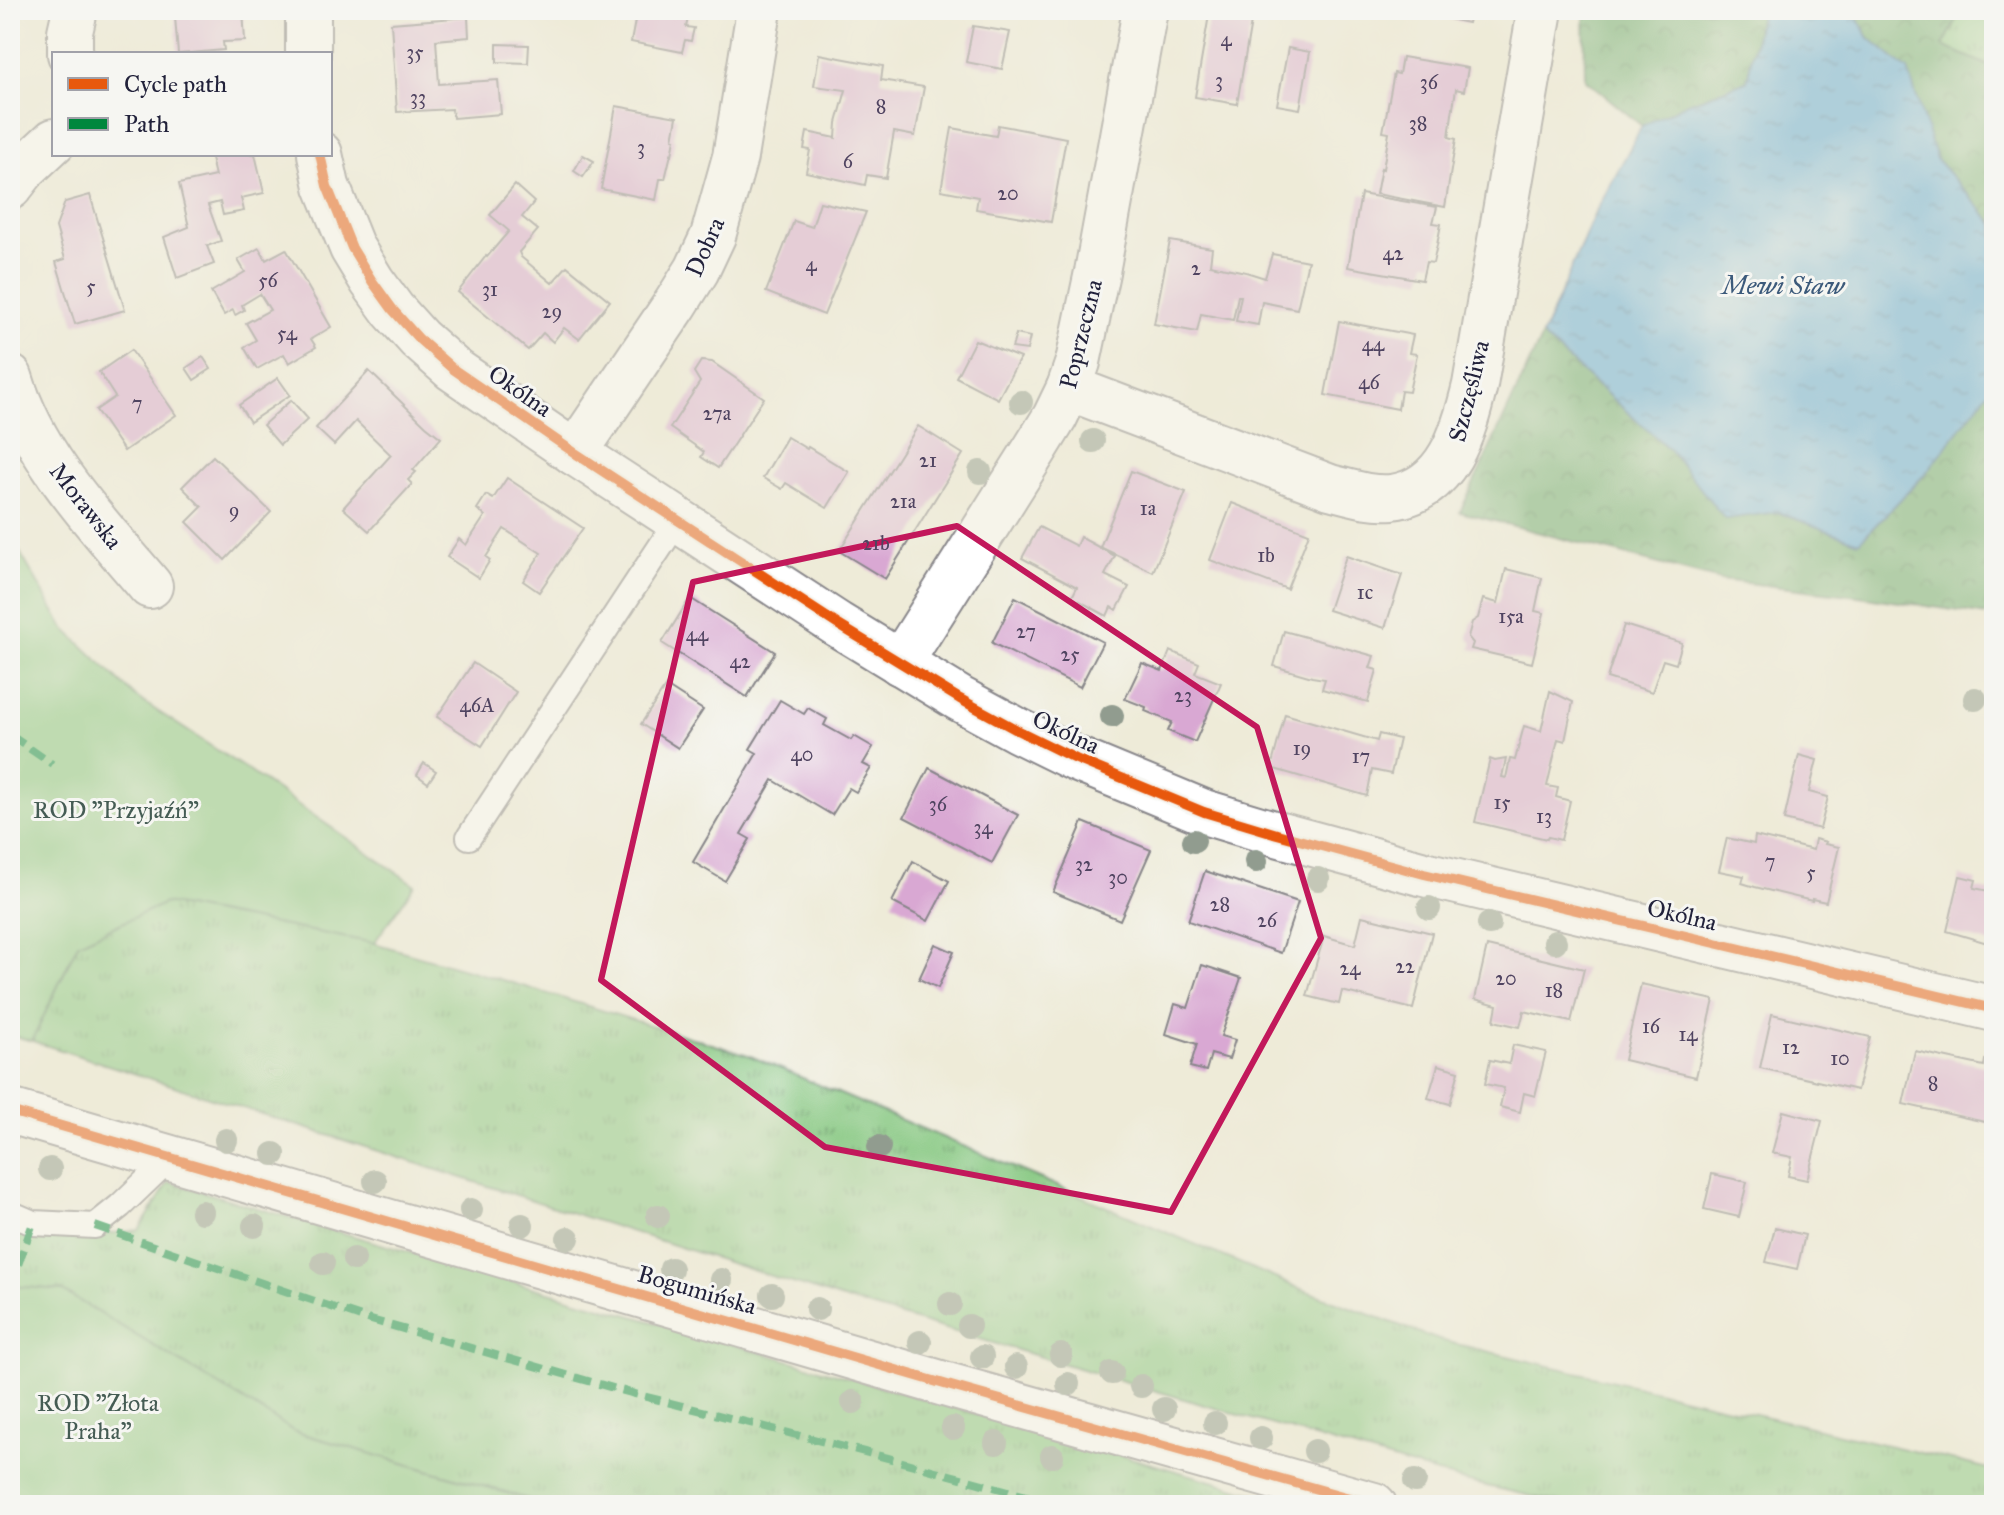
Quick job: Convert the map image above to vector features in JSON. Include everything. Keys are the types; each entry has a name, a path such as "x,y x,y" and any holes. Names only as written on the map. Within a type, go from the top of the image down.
{"street":[{"path":"70,52 75,10"},
{"path":"308,10 308,52"},
{"name":"Dobra","path":"575,453 675,305 713,236 735,157 759,10"},
{"name":"Poprzeczna","path":"900,663 1055,417 1069,388 1078,362 1097,272 1145,10"},
{"name":"Szczęśliwa","path":"1069,388 1330,487 1360,495 1391,497 1416,490 1434,477 1452,454 1465,425 1475,385 1540,10"},
{"path":"10,187 52,143"},
{"name":"Okólna","path":"320,156 327,186 352,248 372,281 419,339 453,369 575,453 837,624 960,699 1076,759 1204,812 1424,874 1994,1009"},
{"name":"Morawska","path":"10,377 56,470 150,586"},
{"name":"Bogumińska","path":"10,1111 951,1386 1374,1505"}],"lane":[{"path":"469,837 678,520"},
{"path":"10,1213 33,1223 95,1226 171,1157"}],"highlighted area":[{"path":"957,526 1257,727 1321,938 1171,1212 825,1147 601,980 693,582"}],"green space":[{"path":"1584,10 1758,10 1760,15 1747,81 1686,104 1642,126 1585,79"},
{"path":"1853,10 1962,10 1943,46 1994,68 1994,224 1936,159 1908,71 1869,38"},
{"path":"1962,10 1994,10 1994,68 1942,46"},
{"path":"1542,336 1669,449 1725,519 1777,512 1859,542 1926,473 1994,384 1994,616 1720,580 1460,512"},
{"name":"ROD \"Przyjaźń\"","path":"10,535 63,627 136,697 415,885 374,943 165,903 78,943 32,1041 10,1035"},
{"path":"165,903 374,943 748,1055 1296,1287 1439,1340 1994,1470 1994,1505 1571,1505 1464,1481 846,1300 32,1041 78,943"},
{"path":"169,1182 1296,1505 548,1505 296,1432 61,1290 10,1286 10,1226 79,1237 139,1230"},
{"name":"ROD \"Złota Praha\"","path":"10,1286 61,1290 296,1432 548,1505 10,1505"}],"water":[{"name":"Mewi Staw","path":"1758,10 1853,10 1869,38 1908,70 1936,159 1994,224 1994,384 1926,473 1859,542 1777,512 1725,519 1669,449 1542,336 1594,215 1642,126 1686,104 1747,81 1760,15"}],"building":[{"path":"179,10 243,10 245,41 223,42 224,50 178,52 175,17 180,16"},
{"path":"637,10 690,10 686,27 694,28 691,41 685,40 682,52 631,42"},
{"path":"1411,10 1471,10 1468,23"},
{"path":"1209,15 1251,22 1237,104 1195,97"},
{"path":"468,17 469,37 436,40 439,84 498,80 501,114 453,118 452,109 397,112 391,23"},
{"path":"973,26 1010,32 1002,69 966,62"},
{"path":"497,44 529,45 528,63 497,62"},
{"path":"1288,48 1310,52 1300,109 1277,105"},
{"path":"819,54 883,66 881,80 924,87 915,136 894,132 886,178 867,175 865,185 806,172 810,150 804,149 807,132 836,138 846,90 814,86"},
{"path":"1402,57 1468,68 1464,91 1456,89 1449,137 1456,139 1445,207 1376,194 1389,133 1383,132 1394,73 1399,74"},
{"path":"616,106 677,117 672,155 665,179 660,179 656,200 601,189"},
{"path":"998,125 1066,138 1051,222 976,209 978,197 941,190 952,128 996,136"},
{"path":"583,155 594,161 583,177 574,171"},
{"path":"210,156 255,156 264,193 241,198 244,211 223,215 220,202 208,205 221,241 207,246 214,264 177,278 164,237 189,227 179,184 215,176"},
{"path":"515,185 534,202 522,217 538,230 519,252 521,257 552,283 567,266 610,301 579,339 564,328 553,342 543,333 528,350 458,292 509,231 490,215"},
{"path":"1361,194 1437,207 1433,223 1441,224 1437,245 1433,263 1426,262 1422,280 1348,267"},
{"path":"90,195 125,310 75,324 56,262 65,259 56,227 65,202"},
{"path":"820,202 866,212 824,315 766,292 794,221 812,227"},
{"path":"1170,241 1212,248 1210,265 1265,278 1272,254 1308,261 1297,309 1262,302 1258,325 1236,321 1241,296 1238,296 1233,320 1201,314 1197,332 1154,324"},
{"path":"259,248 266,260 286,249 331,327 311,339 316,347 289,363 284,354 257,369 244,347 256,340 246,323 270,310 260,294 242,305 244,310 235,315 233,310 224,315 211,292 245,272 238,260"},
{"path":"1339,321 1413,335 1409,353 1417,354 1409,392 1401,391 1398,409 1325,395"},
{"path":"1016,334 1030,337 1027,350 1012,348"},
{"path":"975,340 1020,358 998,399 956,377"},
{"path":"131,350 176,415 124,451 96,410 115,397 99,372"},
{"path":"203,357 211,369 194,380 186,368"},
{"path":"701,361 712,362 764,398 718,468 701,457 704,452 670,428 700,382 694,372"},
{"path":"369,371 441,438 413,470 416,472 408,480 412,484 369,531 343,508 391,455 356,421 334,445 316,428"},
{"path":"278,378 290,395 250,422 239,405"},
{"path":"291,400 308,419 280,445 263,425"},
{"path":"918,426 963,454 885,579 839,551"},
{"path":"787,437 849,472 827,508 786,483 782,489 763,478"},
{"path":"213,456 271,512 225,560 187,522 202,507 182,487"},
{"path":"1131,471 1186,492 1153,572 1100,547"},
{"path":"507,478 583,528 539,592 523,581 541,553 504,529 486,557 490,560 479,578 447,557 459,539 466,545 485,516 477,509 486,495 493,499"},
{"path":"1232,503 1309,533 1287,589 1210,560"},
{"path":"1039,527 1076,546 1080,537 1115,556 1105,575 1129,587 1117,610 1111,607 1107,616 1072,597 1077,587 1022,558"},
{"path":"1346,556 1402,575 1385,628 1328,610"},
{"path":"1506,569 1542,578 1535,611 1544,613 1532,663 1471,649 1473,643 1468,637 1472,622 1478,618 1483,599 1498,603"},
{"path":"1015,597 1103,642 1080,687 992,643"},
{"path":"690,598 775,652 747,697 662,643"},
{"path":"1624,625 1682,643 1676,664 1663,660 1652,692 1607,678"},
{"path":"1284,631 1374,656 1370,668 1377,670 1368,702 1322,689 1325,679 1274,666"},
{"path":"1170,651 1199,663 1195,673 1221,683 1195,742 1168,731 1172,722 1125,699 1142,663 1162,671"},
{"path":"473,663 516,692 482,746 437,717"},
{"path":"666,686 703,710 678,748 641,724"},
{"path":"1550,691 1573,702 1565,741 1558,739 1547,786 1558,788 1556,797 1570,801 1561,840 1475,822 1490,759 1506,759 1502,777 1506,778 1510,759 1515,760 1524,726 1541,731"},
{"path":"780,700 804,714 808,708 827,719 824,725 851,740 854,736 873,747 863,764 871,768 856,792 849,788 832,815 773,780 741,834 750,839 725,881 693,862 757,753 750,749"},
{"path":"1285,714 1377,741 1379,734 1399,739 1391,774 1372,770 1367,796 1271,768"},
{"path":"1799,755 1817,760 1809,792 1828,797 1820,829 1784,820"},
{"path":"424,763 436,771 428,783 417,775"},
{"path":"929,768 1018,815 992,863 904,817"},
{"path":"1083,822 1151,850 1120,920 1053,892"},
{"path":"1755,836 1813,850 1815,839 1839,847 1826,902 1755,887 1742,883 1744,876 1719,871 1727,838 1754,844"},
{"path":"913,861 949,881 928,921 892,902"},
{"path":"1205,871 1298,902 1281,953 1188,921"},
{"path":"1960,876 1976,880 1974,888 1994,892 1994,945 1947,931"},
{"path":"1362,916 1432,933 1413,1009 1342,991 1339,1004 1307,996 1324,936 1355,945"},
{"path":"935,944 954,952 938,988 919,979"},
{"path":"1487,946 1584,969 1571,1022 1524,1011 1520,1027 1494,1021 1497,1005 1475,999"},
{"path":"1202,965 1241,978 1221,1036 1235,1040 1229,1059 1211,1054 1206,1071 1190,1067 1197,1044 1166,1034 1175,1004 1188,1008"},
{"path":"1641,984 1714,1000 1696,1077 1624,1060"},
{"path":"1772,1014 1870,1037 1857,1090 1760,1068"},
{"path":"1513,1045 1546,1052 1535,1096 1524,1093 1520,1112 1500,1107 1504,1088 1485,1084 1490,1060 1509,1064"},
{"path":"1915,1051 1984,1066 1985,1060 1994,1062 1994,1124 1903,1104"},
{"path":"1438,1065 1459,1071 1450,1104 1428,1098"},
{"path":"1783,1111 1822,1121 1807,1180 1788,1176 1792,1157 1772,1153"},
{"path":"1712,1174 1747,1182 1739,1217 1704,1209"},
{"path":"1775,1228 1805,1235 1797,1269 1766,1262"}],"marked path":[{"path":"10,735 52,764"},
{"path":"10,1287 33,1223"},
{"path":"95,1226 364,1318 631,1393 1059,1505"}],"cycle path":[{"path":"320,156 327,186 352,248 372,281 419,339 453,369 575,453 837,624 1017,730 1076,759 1204,812 1277,834 1424,874 1994,1009"},
{"path":"10,1111 951,1386 1374,1505"}]}
